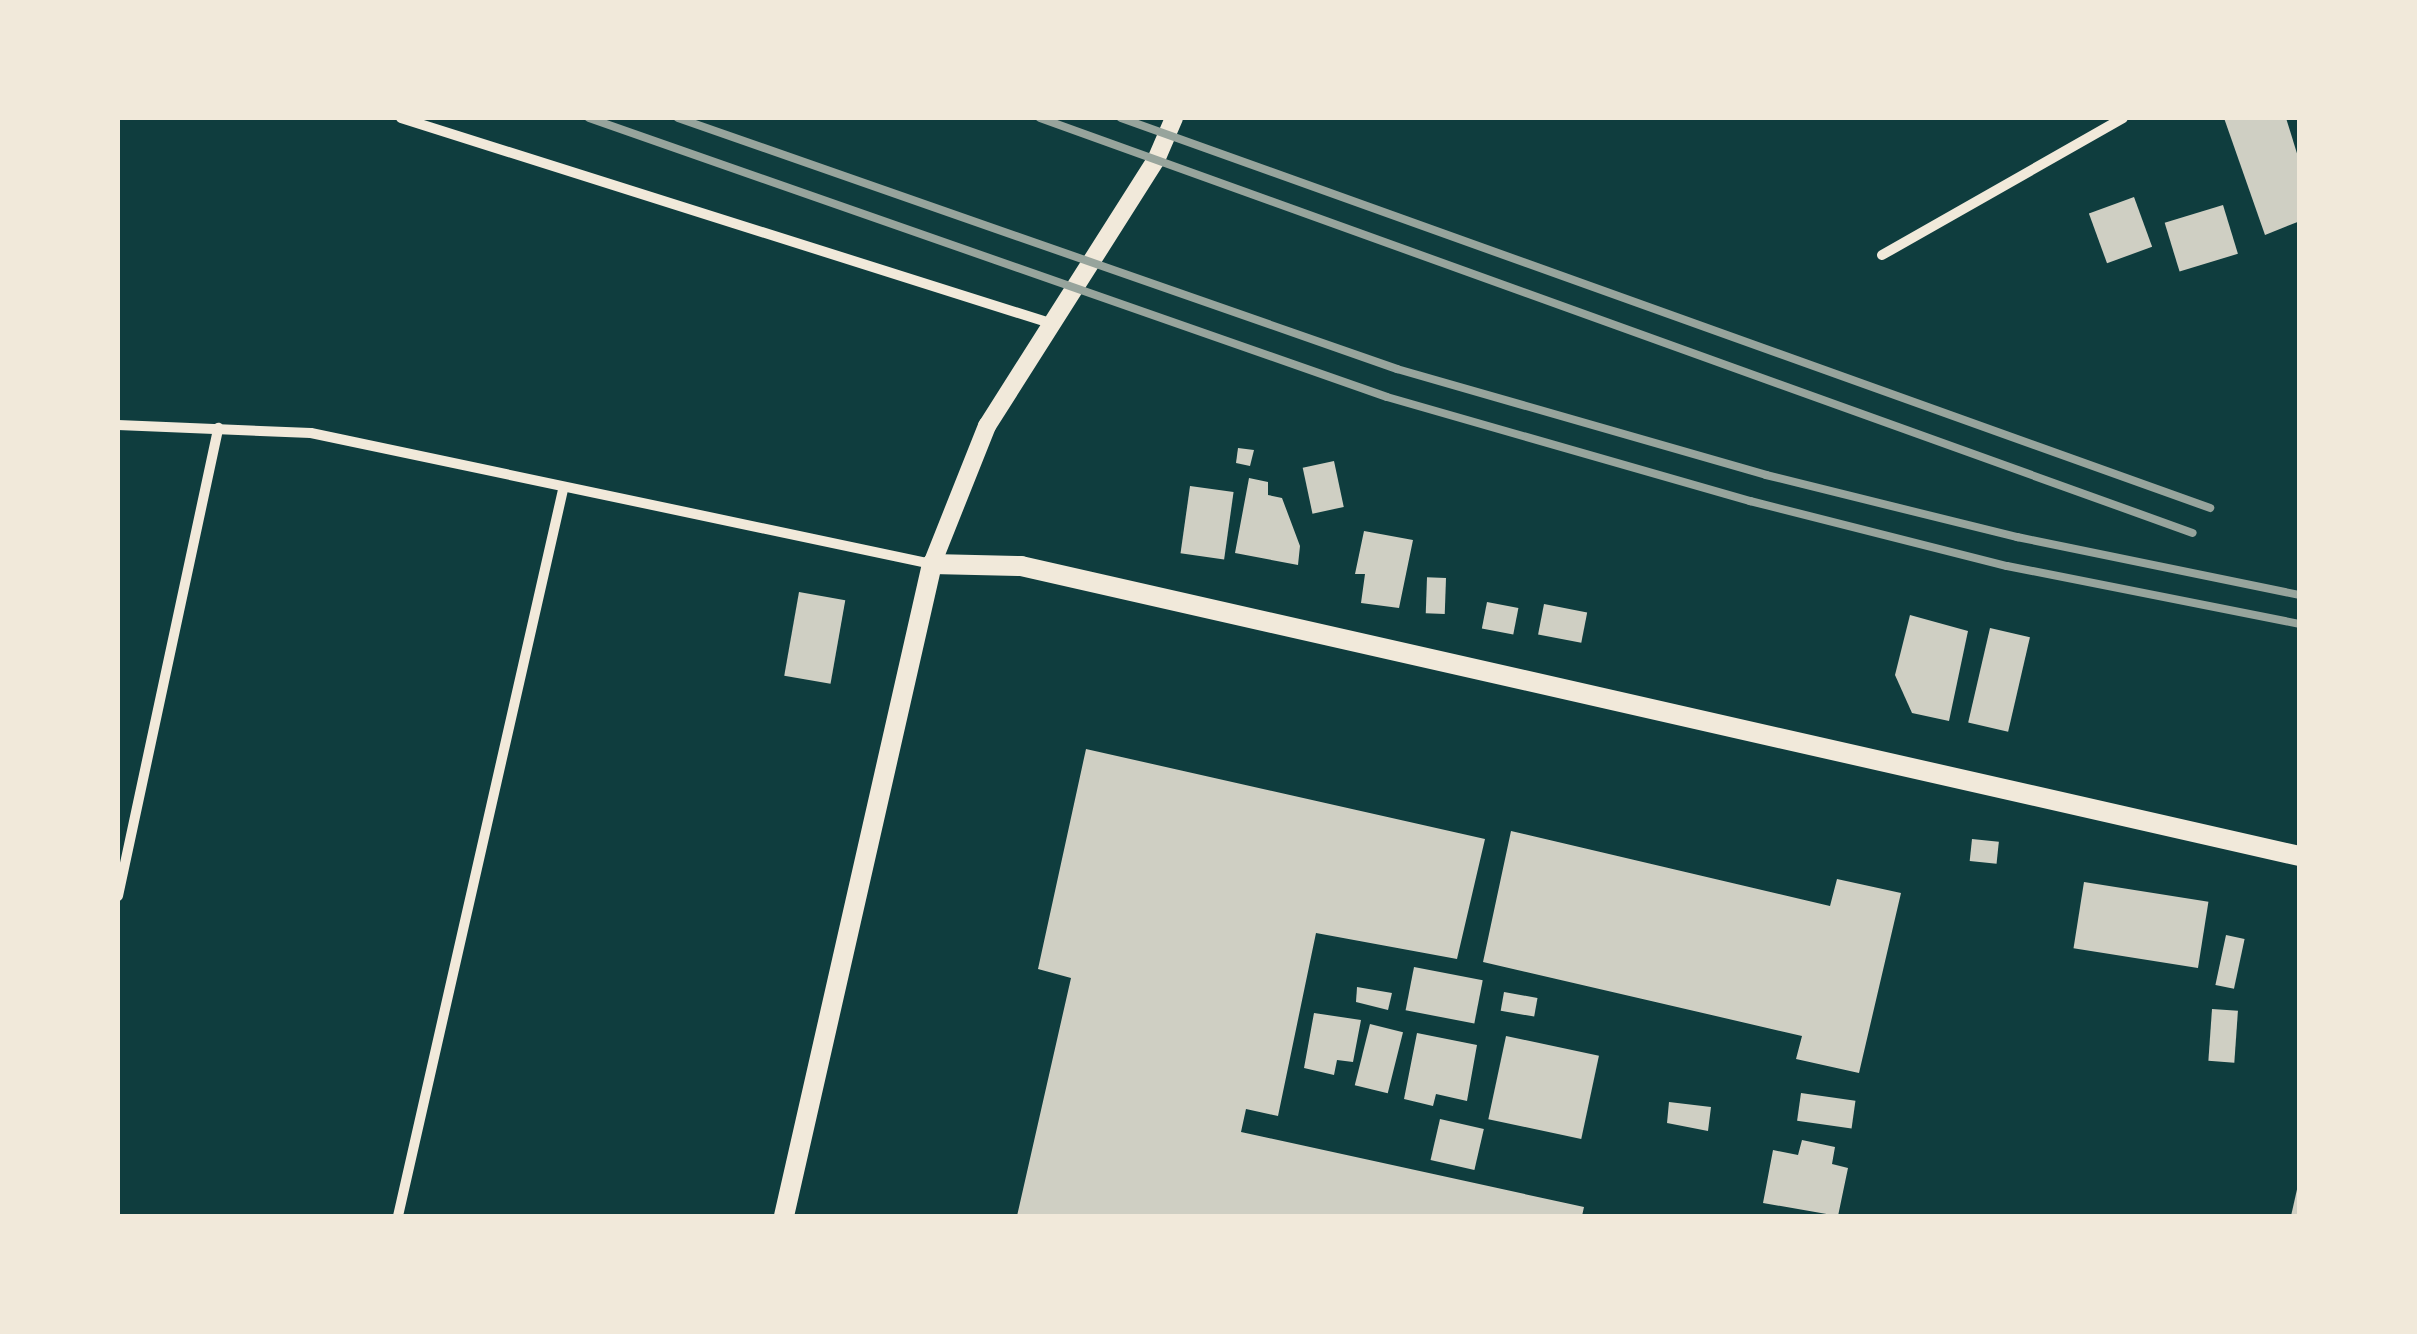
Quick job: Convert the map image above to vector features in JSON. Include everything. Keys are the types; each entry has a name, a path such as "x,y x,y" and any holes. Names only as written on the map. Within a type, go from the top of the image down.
{"main road":[{"path":"784,1216 932,564 1021,566 2300,856"}],"street":[{"path":"401,118 1055,324"},
{"path":"118,424 311,433 563,490 932,564 988,426 1156,160 1174,118"},
{"path":"1882,255 2123,118"},
{"path":"118,896 218,428"},
{"path":"398,1216 563,490"}],"building":[{"path":"2224,118 2286,118 2300,163 2300,221 2265,235"},
{"path":"2134,197 2152,247 2107,263 2089,213"},
{"path":"2223,205 2238,254 2180,272 2165,223"},
{"path":"1238,448 1254,450 1250,466 1236,463"},
{"path":"1334,461 1344,507 1312,514 1303,468"},
{"path":"1249,478 1268,482 1268,495 1282,498 1300,546 1298,565 1235,553"},
{"path":"1190,486 1234,492 1224,559 1181,553"},
{"path":"1364,531 1413,540 1399,608 1361,603 1365,574 1355,574"},
{"path":"1427,577 1446,578 1445,614 1426,613"},
{"path":"799,592 845,600 831,684 784,676"},
{"path":"1487,602 1518,608 1513,635 1482,629"},
{"path":"1544,604 1587,612 1581,643 1538,634"},
{"path":"1910,615 1968,631 1949,721 1912,713 1895,675"},
{"path":"1990,628 2030,637 2008,732 1968,723"},
{"path":"1086,749 1485,839 1457,959 1316,933 1278,1116 1246,1109 1241,1132 1584,1207 1582,1216 1017,1216 1071,978 1038,969"},
{"path":"1511,831 1830,906 1837,879 1901,893 1859,1073 1796,1059 1802,1036 1483,962"},
{"path":"1972,839 1999,842 1997,864 1970,861"},
{"path":"2084,882 2208,902 2198,968 2074,948"},
{"path":"2226,935 2245,939 2234,989 2215,985"},
{"path":"1414,967 1483,980 1474,1024 1406,1010"},
{"path":"1357,987 1392,993 1388,1010 1356,1002"},
{"path":"1504,992 1537,998 1534,1017 1501,1011"},
{"path":"2212,1009 2238,1011 2234,1063 2208,1061"},
{"path":"1314,1013 1361,1020 1353,1062 1337,1060 1334,1075 1304,1068"},
{"path":"1370,1024 1403,1032 1388,1093 1355,1085"},
{"path":"1417,1033 1477,1045 1467,1101 1436,1094 1433,1106 1404,1099"},
{"path":"1506,1036 1599,1056 1581,1139 1488,1119"},
{"path":"1801,1093 1855,1101 1852,1128 1797,1121"},
{"path":"1669,1102 1711,1107 1708,1131 1667,1123"},
{"path":"1440,1119 1484,1129 1474,1170 1431,1160"},
{"path":"1802,1140 1835,1147 1832,1164 1848,1168 1838,1216 1763,1203 1773,1150 1798,1155"},
{"path":"2298,1185 2300,1216 2291,1216"}],"railway":[{"path":"589,118 1387,397 1750,501 2007,566 2300,624"},
{"path":"678,118 1397,369 1766,475 2017,537 2300,595"},
{"path":"1040,118 2193,533"},
{"path":"1121,118 2210,508"}]}
